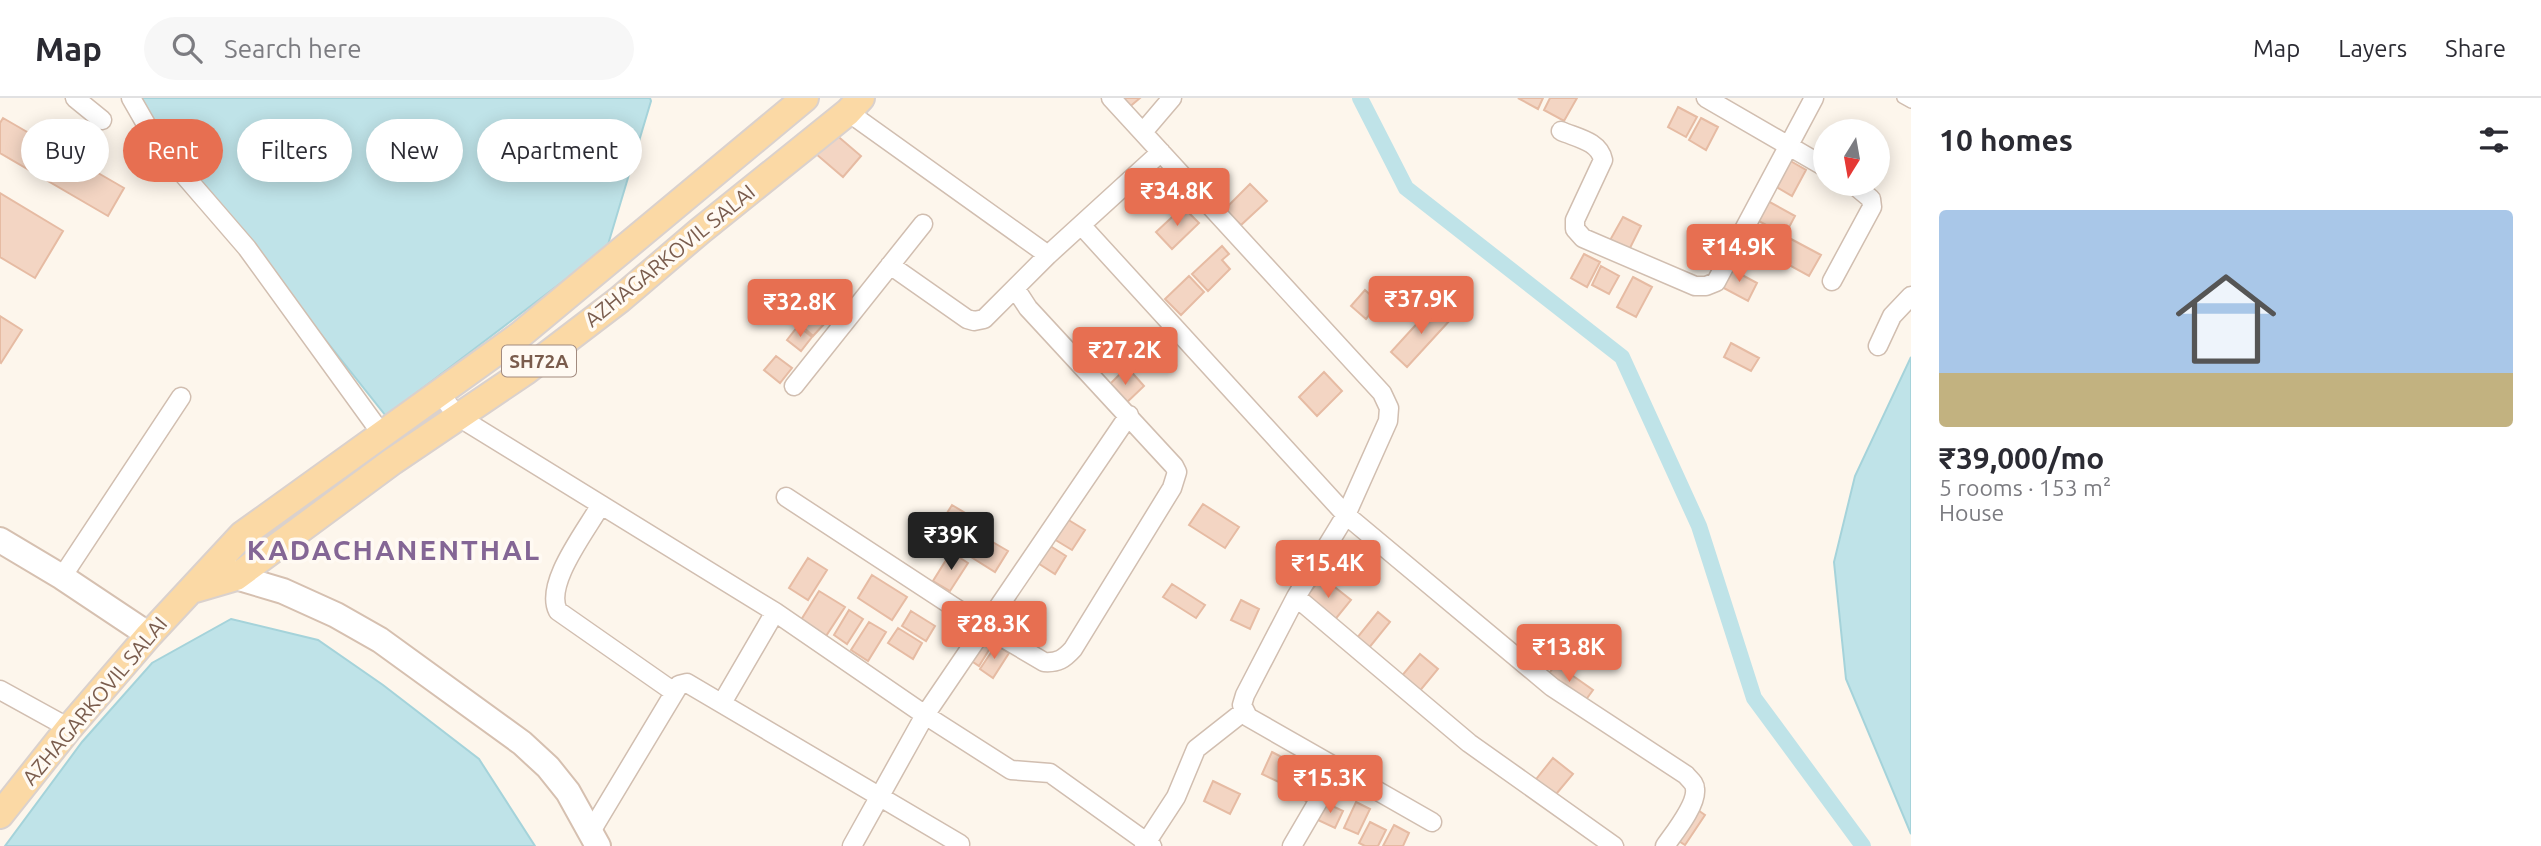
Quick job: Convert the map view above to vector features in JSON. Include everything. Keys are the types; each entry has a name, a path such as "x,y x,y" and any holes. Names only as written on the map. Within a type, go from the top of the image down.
{"main road":[{"name":"AZHAGARKOVIL SALAI","path":"227,569 242,535 520,335 805,98"},
{"name":"AZHAGARKOVIL SALAI","path":"0,815 69,728 149,635 193,590 526,371 619,300 854,105"},
{"path":"0,540 149,635"},
{"path":"227,569 336,615 380,640 469,704 522,743 548,767 568,792 594,839"}],"street":[{"path":"75,98 101,119"},
{"path":"131,98 158,145 247,248 381,433"},
{"path":"440,393 457,416 775,612 925,715 1012,770 1050,773 1148,845 1175,797 1196,749 1243,712 1245,695 1296,597 1346,515 1388,421 1390,408 1382,393 1111,98"},
{"path":"1143,132 1172,98"},
{"path":"1706,98 1813,160"},
{"path":"1561,131 1595,145 1603,160 1576,220 1575,229 1583,238 1695,286 1706,286 1716,282 1814,98"},
{"path":"854,105 1048,255"},
{"path":"890,265 967,318 974,321 984,319 1048,255 1161,152"},
{"path":"1832,281 1872,207 1871,199 1867,196"},
{"path":"794,386 923,224"},
{"path":"1081,225 1346,515 1552,687 1686,775 1696,791 1692,804 1665,846"},
{"path":"786,497 1044,662 1052,663 1064,659 1073,649 1175,481 1177,472 1129,415 1028,308 1015,288"},
{"path":"1878,346 1892,316 1911,296"},
{"path":"62,578 181,397"},
{"path":"852,846 925,715 1129,415"},
{"path":"600,506 561,573 553,603 558,611 674,692"},
{"path":"1296,597 1469,744 1614,846"},
{"path":"722,703 775,612"},
{"path":"594,839 674,692 679,685 687,683 960,844"},
{"path":"0,690 69,728"},
{"path":"1243,712 1432,822"},
{"path":"1292,846 1337,769"}],"lane":[{"path":"1902,98 1911,103"}],"water":[{"path":"139,98 650,98 651,101 642,131 642,119 477,119 477,182 627,182 607,248 386,416 200,182 223,182 223,119 152,119"},
{"path":"1911,357 1911,834 1846,679 1834,562 1855,476"},
{"path":"231,619 318,640 383,685 479,759 535,846 5,846 82,742 152,663"}],"building":[{"path":"1114,98 1140,98 1126,110"},
{"path":"1518,98 1543,98 1538,109"},
{"path":"1550,98 1577,98 1564,121 1544,110"},
{"path":"1678,107 1697,117 1686,137 1668,127"},
{"path":"3,118 21,128 21,165 0,153 0,123"},
{"path":"1701,118 1718,127 1706,150 1689,140"},
{"path":"834,133 861,156 843,177 816,154"},
{"path":"1787,159 1806,170 1792,196 1773,185"},
{"path":"109,179 124,188 108,216 50,182 109,182"},
{"path":"1250,184 1267,201 1241,225 1225,209"},
{"path":"0,193 63,231 35,278 0,257"},
{"path":"1766,200 1795,216 1785,235 1755,219"},
{"path":"1183,207 1199,223 1172,249 1156,232"},
{"path":"1623,217 1641,226 1628,252 1609,242"},
{"path":"1791,239 1821,255 1809,276 1780,260"},
{"path":"1222,246 1229,254 1222,260 1230,269 1208,291 1192,274"},
{"path":"1584,254 1600,262 1587,287 1571,278"},
{"path":"1601,266 1619,276 1609,294 1592,285"},
{"path":"1729,268 1757,283 1748,301 1720,286"},
{"path":"1189,276 1204,292 1181,315 1165,299"},
{"path":"1633,277 1652,287 1636,317 1617,307"},
{"path":"1365,290 1379,303 1366,319 1351,306"},
{"path":"1434,305 1451,319 1407,367 1391,352"},
{"path":"812,310 826,322 813,336 800,324"},
{"path":"0,316 22,330 1,363 0,362"},
{"path":"798,326 812,337 801,351 787,340"},
{"path":"1731,343 1759,358 1751,371 1724,357"},
{"path":"776,356 792,368 780,383 764,370"},
{"path":"1127,367 1144,386 1123,406 1106,388"},
{"path":"1324,372 1342,391 1317,416 1299,397"},
{"path":"1203,504 1239,527 1225,548 1189,525"},
{"path":"952,505 967,514 946,546 932,537"},
{"path":"971,516 988,526 971,553 954,542"},
{"path":"1062,516 1085,530 1072,550 1049,536"},
{"path":"984,537 1008,551 995,572 971,557"},
{"path":"1044,542 1066,556 1055,574 1033,560"},
{"path":"951,552 968,563 950,591 933,581"},
{"path":"808,558 827,570 808,600 789,588"},
{"path":"872,575 907,597 892,620 858,598"},
{"path":"1322,577 1351,600 1333,622 1304,599"},
{"path":"1172,584 1205,605 1196,618 1163,597"},
{"path":"819,591 845,607 826,636 801,620"},
{"path":"1241,600 1259,609 1250,629 1231,620"},
{"path":"849,610 863,619 847,644 834,635"},
{"path":"911,611 935,626 926,641 902,626"},
{"path":"1378,612 1390,622 1364,654 1352,644"},
{"path":"869,622 886,632 868,661 851,650"},
{"path":"898,628 922,643 913,659 888,643"},
{"path":"980,637 992,645 979,666 967,658"},
{"path":"996,645 1009,653 993,678 980,669"},
{"path":"1420,654 1438,669 1418,693 1400,678"},
{"path":"1556,664 1593,690 1582,705 1545,679"},
{"path":"1272,752 1295,764 1285,785 1262,774"},
{"path":"1553,758 1573,774 1552,799 1533,783"},
{"path":"1297,768 1318,778 1306,801 1286,791"},
{"path":"1213,781 1240,794 1230,814 1204,801"},
{"path":"1356,802 1370,809 1358,834 1344,828"},
{"path":"1326,803 1343,811 1335,828 1318,820"},
{"path":"1692,806 1705,815 1685,845 1671,836"},
{"path":"1370,822 1386,830 1378,846 1359,843"},
{"path":"1394,825 1409,833 1403,846 1383,846"}],"waterway":[{"path":"1360,98 1406,188 1622,357 1699,526 1754,698 1863,846"}],"district":[{"name":"KADACHANENTHAL","path":"394,550"}]}
